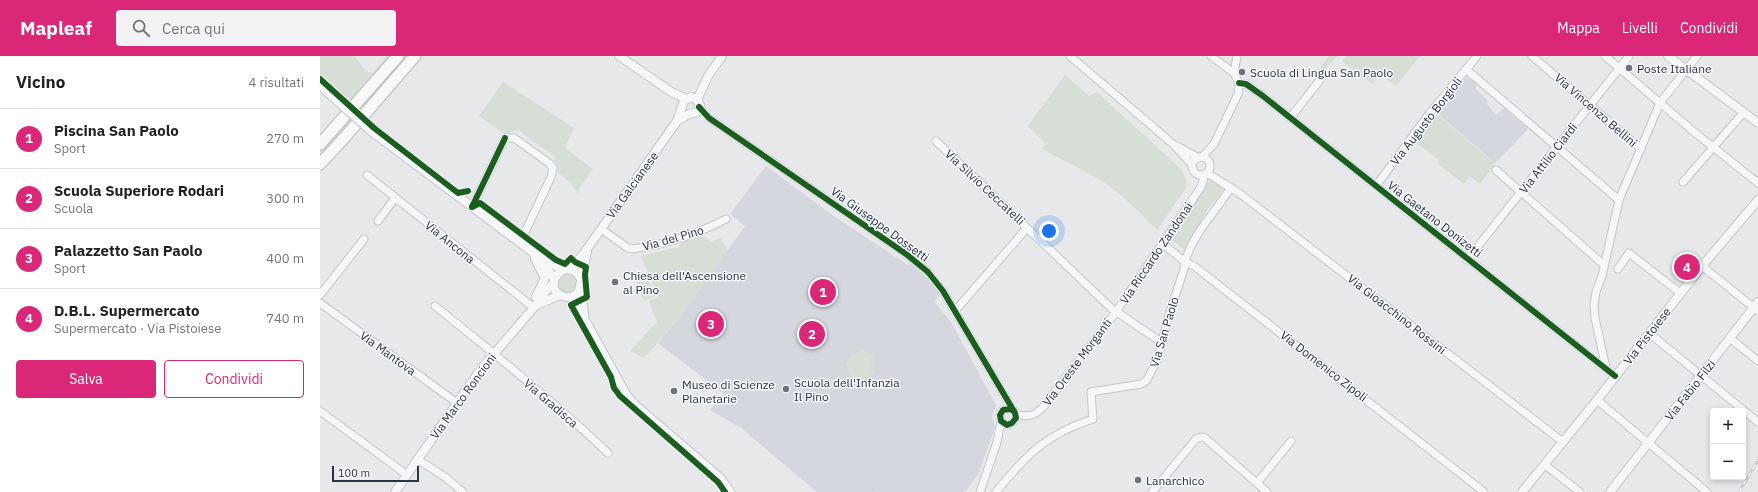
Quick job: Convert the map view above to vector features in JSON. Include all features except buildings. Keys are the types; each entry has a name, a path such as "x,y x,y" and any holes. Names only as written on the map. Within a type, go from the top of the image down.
{"highway":[{"path":"320,144 398,56"},
{"path":"320,164 415,56"}],"street":[{"path":"619,56 690,106"},
{"name":"Via Galcianese","path":"554,281 558,273 567,270 587,249 677,121 690,106 722,56"},
{"path":"1070,56 1173,144 1192,165 1193,171 1198,175 1206,174 1231,188"},
{"path":"1203,159 1214,144 1235,102 1238,94 1239,83 1234,73 1211,56"},
{"path":"1234,73 1237,56"},
{"name":"Via Augusto Borgioli","path":"1376,186 1429,114 1467,70 1477,56"},
{"name":"Via Vincenzo Bellini","path":"1532,56 1641,149"},
{"path":"1605,56 1713,147 1758,182"},
{"name":"Via Attilio Ciardi","path":"1467,260 1629,56"},
{"path":"1668,56 1758,123"},
{"path":"1606,368 1595,318 1594,305 1619,200 1660,103 1697,56"},
{"path":"1467,70 1619,200"},
{"path":"1290,118 1320,80"},
{"name":"Via Gaetano Donizetti","path":"1239,83 1246,84 1290,118 1467,260 1616,376"},
{"path":"320,85 371,131 531,251 546,266 554,281 556,291 560,295 571,297 576,295 581,289"},
{"name":"Via Giuseppe Dossetti","path":"690,106 906,254 934,279 955,311 1015,413"},
{"path":"1683,182 1744,112"},
{"path":"472,207 506,138 514,138 549,163 553,168 551,177 526,230 519,241"},
{"name":"Via Silvio Ceccatelli","path":"936,141 1116,312 1161,342"},
{"path":"1173,144 1203,159 1210,167 1206,174"},
{"path":"1192,165 1195,159 1203,159"},
{"path":"1496,170 1604,265"},
{"name":"Via Riccardo Zandonai","path":"1116,312 1201,187 1206,174"},
{"name":"Via Ancona","path":"367,175 535,307"},
{"name":"Via Riccardo Zandonai","path":"1195,194 1198,183 1198,175"},
{"name":"Via San Paolo","path":"996,492 1028,454 1075,425 1093,419 1091,392 1146,382 1158,358 1161,342 1185,262 1192,244 1231,188"},
{"name":"Via Gioacchino Rossini","path":"1231,188 1563,442"},
{"path":"378,221 395,198"},
{"name":"Via Pistoiese","path":"1522,492 1597,400 1680,293 1758,200"},
{"name":"Via del Pino","path":"601,229 628,248 632,249 686,236 706,229 726,219"},
{"path":"955,311 1027,228"},
{"path":"320,295 364,239"},
{"name":"Via Domenico Zipoli","path":"1163,244 1283,334 1484,492"},
{"name":"Via Galcianese","path":"585,319 581,279 587,249"},
{"path":"531,251 545,278 536,298 535,307"},
{"path":"531,251 567,270 576,273 581,279"},
{"path":"1618,269 1629,253 1680,293"},
{"path":"1702,266 1757,307"},
{"name":"Via Marco Roncioni","path":"395,492 456,403 494,354 535,307 554,281"},
{"name":"Via Marco Roncioni","path":"535,307 560,295"},
{"name":"Via Galcianese","path":"571,297 632,400 721,478 731,492"},
{"name":"Via Mantova","path":"320,303 456,403"},
{"name":"Via Gradisca","path":"435,306 494,354 588,434 608,453"},
{"name":"Via Fabio Filzi","path":"1610,492 1648,442 1702,376 1730,338 1757,307"},
{"name":"Via Oreste Morganti","path":"1015,413 1029,417 1038,413 1116,312"},
{"path":"1649,333 1758,422"},
{"path":"1730,338 1758,361"},
{"path":"980,492 1004,423 1000,415 1004,410 1006,398"},
{"path":"1597,400 1707,492"},
{"path":"1004,410 1010,409 1015,413 1014,422 1004,423"},
{"path":"320,411 407,475"},
{"path":"1152,492 1196,439 1201,437 1205,438 1267,492"},
{"path":"1257,483 1291,441"},
{"path":"417,459 445,477 463,492"},
{"path":"1545,465 1580,492"}],"shaded area":[{"path":"320,56 354,56 366,71 372,73 387,56 393,56 350,105 320,76"},
{"path":"402,56 411,56 320,160 320,149"},
{"path":"1329,56 1337,57 1329,64 1325,71 1317,72"},
{"path":"1347,56 1420,56 1396,86 1380,74 1372,84 1342,61"},
{"path":"1065,75 1089,96 1097,92 1182,170 1186,179 1186,188 1157,230 1108,185 1042,149 1046,144 1028,126"},
{"path":"1466,77 1478,84 1475,88 1488,101 1486,103 1496,115 1504,108 1528,129 1495,163 1438,114"},
{"path":"503,82 574,128 565,148 593,169 579,189 578,194 571,183 558,173 557,164 554,161 555,157 518,130 505,134 479,116"},
{"path":"1437,114 1495,164 1480,184 1470,176 1464,184 1437,163 1439,160 1416,143"},
{"path":"766,166 835,217 908,265 911,264 930,281 940,294 935,302 952,324 996,405 992,416 995,427 978,475 965,492 817,492 741,428 710,410 724,394 658,343 681,316 745,226 730,214"},
{"path":"1210,179 1224,189 1207,210 1185,250 1170,239"},
{"path":"700,233 711,242 720,238 728,251 681,316 644,358 630,351 657,322 649,301 658,297 641,256 679,247 683,240"},
{"path":"567,273 574,276 577,283 574,290 567,293 560,290 557,283 560,276"},
{"path":"646,274 656,296 644,301 635,279"},
{"path":"862,350 872,354 876,365 873,363 870,366 872,370 876,369 869,378 860,381 850,375 846,364 852,354"}],"railway":[{"path":"1739,492 1758,460"}],"cycle path":[{"path":"320,79 374,128 458,193 468,191"},
{"path":"1239,83 1246,84 1263,96 1615,376"},
{"path":"699,107 709,118 906,254 928,272 943,291 1015,413 1016,418 1012,423 1007,425 1001,421 1000,415 1003,410 1010,409 1014,411"},
{"path":"472,207 505,138"},
{"path":"472,207 480,203 556,260 565,264 571,258 575,262 586,267 585,275 587,297 571,305 611,377 614,388 620,396 718,482 725,492"}],"place":[{"name":"Poste Italiane","path":"1629,68"},
{"name":"Scuola di Lingua San Paolo","path":"1242,72"},
{"name":"D.B.L. Supermercato","path":"1687,267"},
{"name":"Chiesa dell'Ascensione al Pino","path":"615,282"},
{"name":"Piscina San Paolo","path":"823,292"},
{"name":"Palazzetto San Paolo","path":"711,324"},
{"name":"Scuola Superiore Rodari","path":"812,334"},
{"name":"Scuola dell'Infanzia Il Pino","path":"786,389"},
{"name":"Museo di Scienze Planetarie","path":"674,391"},
{"name":"Lanarchico","path":"1138,480"}]}
